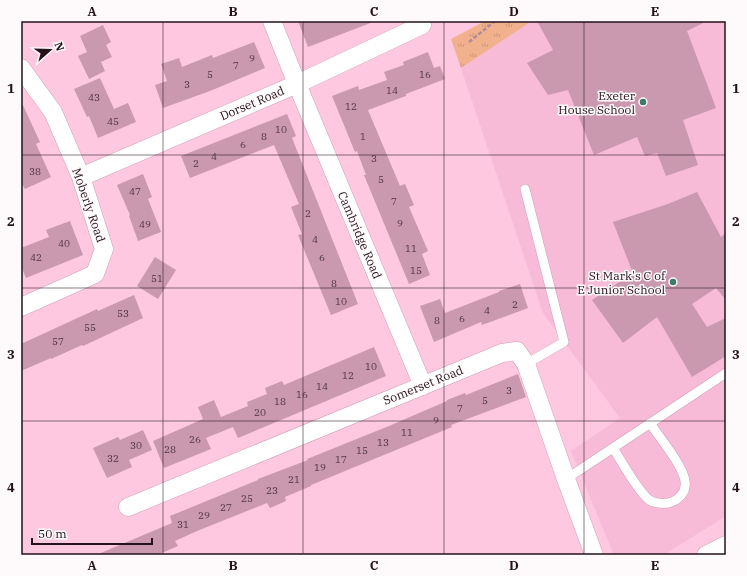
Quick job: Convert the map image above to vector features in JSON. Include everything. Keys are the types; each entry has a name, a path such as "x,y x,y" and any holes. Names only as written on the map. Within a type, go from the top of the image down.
{"street":[{"name":"Cambridge Road","path":"272,21 423,386"},
{"name":"Dorset Road","path":"81,177 297,84 422,26"},
{"name":"Moberly Road","path":"21,68 53,112 81,177 104,250 95,274 21,307"},
{"name":"Somerset Road","path":"128,507 502,353 517,351 526,364 594,555"},
{"path":"706,555 726,545"}],"lane":[{"path":"525,189 564,342 526,364"},
{"path":"566,479 726,373"},
{"path":"613,448 642,492 649,500 659,503 668,503 678,499 684,492 685,481 675,460 650,423"}],"path":[{"path":"469,42 495,21"}],"shaded area":[{"path":"532,21 726,21 726,516 665,554 614,555 571,451 620,418 543,313 461,68"}],"green space":[{"path":"485,21 532,21 461,68 451,39"}],"building":[{"path":"298,21 372,21 373,22 308,47"},
{"name":"Exeter House School","path":"537,21 707,21 687,31 716,108 683,120 698,165 666,176 657,153 645,156 637,137 594,155 568,90 548,95 527,63 553,50"},
{"path":"103,25 111,42 106,45 112,57 101,62 105,71 89,79 78,56 87,52 80,36"},
{"path":"254,42 265,68 210,91 163,108 155,85 167,81 161,64 179,58 182,67 212,55 213,58"},
{"path":"428,52 434,68 440,66 445,79 406,94 406,96 368,110 400,186 405,184 414,205 409,207 428,251 422,254 430,275 409,284 364,175 366,175 357,151 355,152 332,96 358,86 359,90 387,80 384,72 404,65 403,62"},
{"path":"100,78 114,109 128,103 136,122 98,138 89,116 87,117 74,89"},
{"path":"21,101 40,142 36,144 51,177 25,189 21,182"},
{"path":"287,114 296,136 292,138 358,304 331,315 298,235 302,234 291,207 299,204 274,145 190,178 181,156"},
{"path":"143,174 152,197 148,199 161,232 138,241 129,216 130,215 117,185"},
{"name":"St Mark's C of E Junior School","path":"697,192 721,237 726,233 726,300 716,288 692,304 707,327 726,318 726,356 692,377 657,317 623,343 592,300 633,273 613,222 668,204"},
{"path":"70,221 83,255 26,278 21,266 21,248 49,237 46,230"},
{"path":"155,257 176,270 158,299 137,286"},
{"path":"520,284 528,308 482,325 481,322 434,342 420,306 440,299 445,313"},
{"path":"134,295 143,318 83,346 82,345 21,371 21,344 97,309 98,311"},
{"path":"374,347 386,376 238,438 233,427 206,438 211,449 164,468 153,441 203,419 198,407 214,400 221,417 248,406 247,402 267,394 265,388 282,381 284,385"},
{"path":"518,374 526,397 451,425 452,427 311,485 285,497 286,501 270,508 267,503 197,531 175,541 178,546 157,555 96,555 172,523 170,516 308,460 307,459 389,426 447,400 465,393 466,395"},
{"path":"143,430 152,450 129,460 132,467 107,478 93,448 118,437 120,440"}],"place":[{"name":"Exeter House School","path":"643,102"},
{"name":"St Mark's C of E Junior School","path":"673,282"}]}
